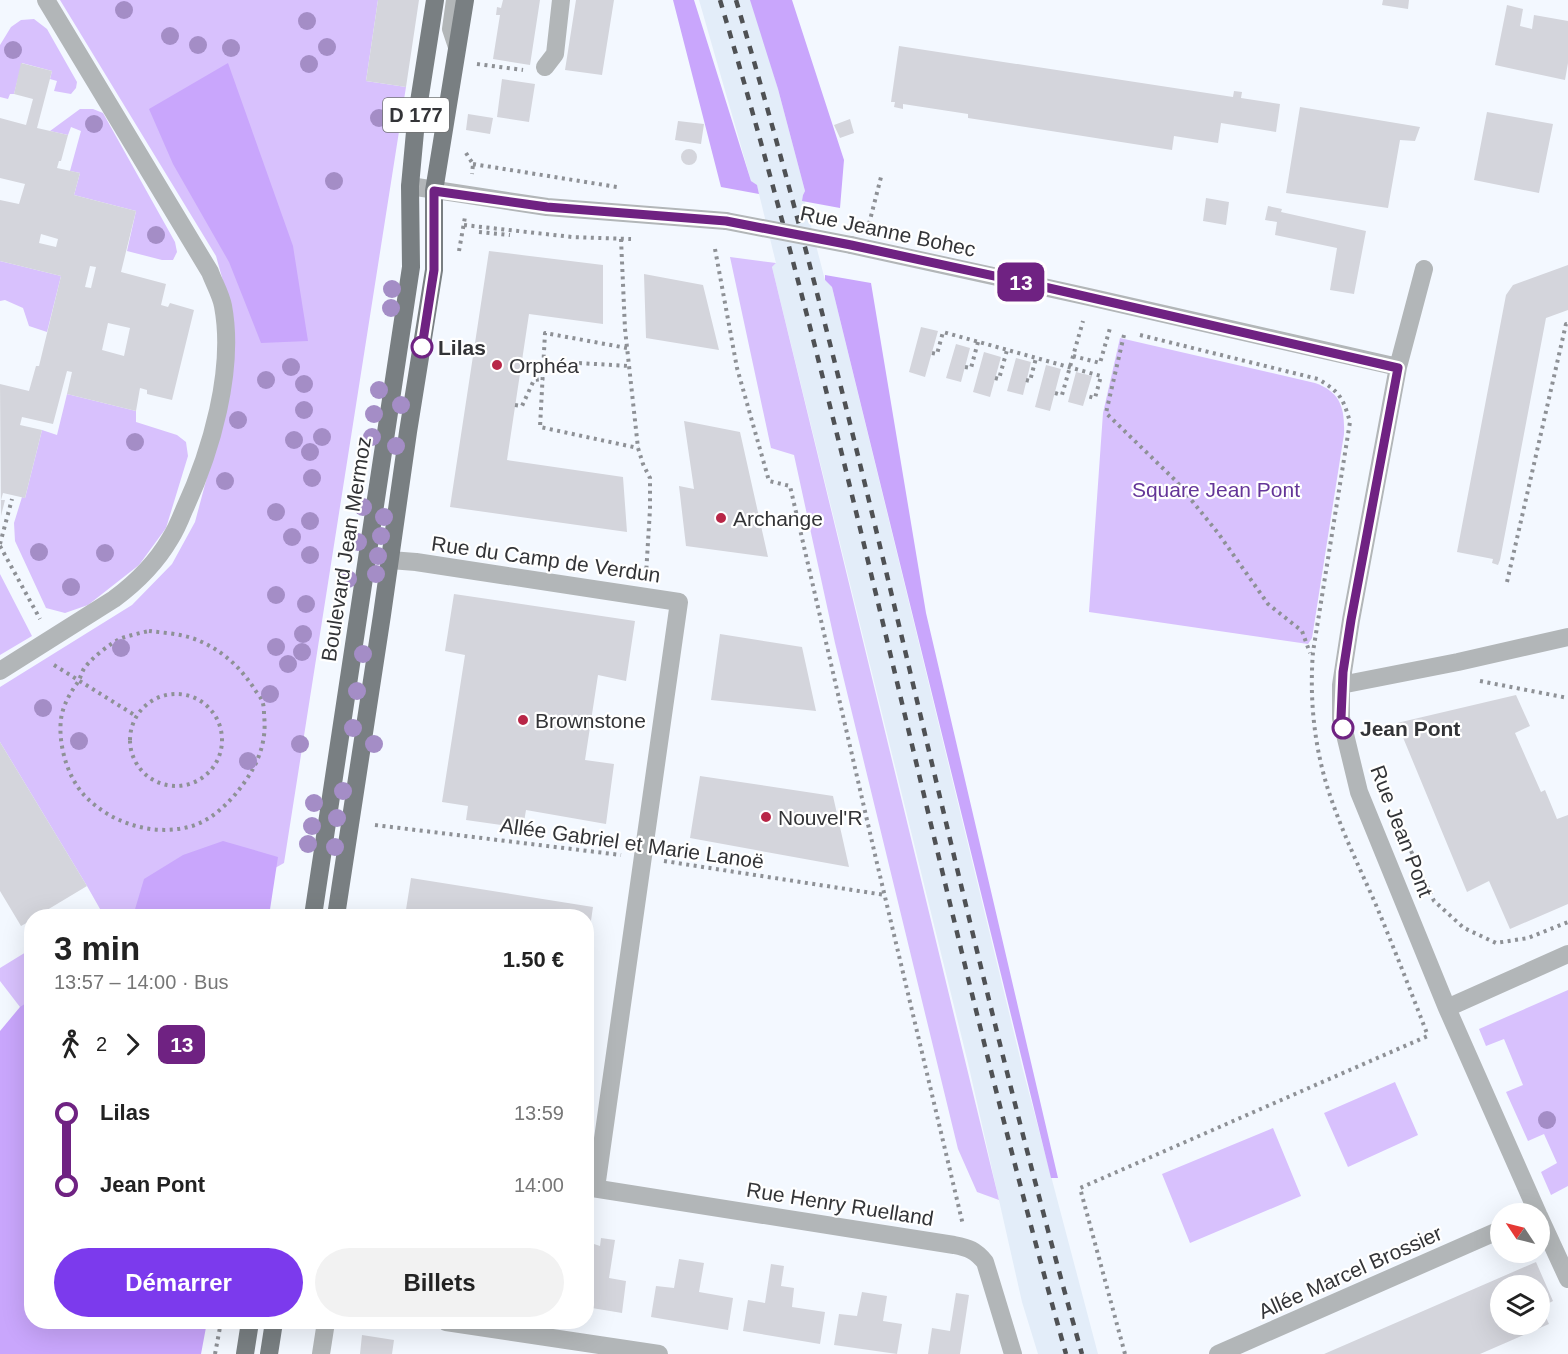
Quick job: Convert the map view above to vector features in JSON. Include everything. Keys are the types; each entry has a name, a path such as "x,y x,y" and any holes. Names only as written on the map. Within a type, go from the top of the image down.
{"main road":[{"name":"Boulevard Jean Mermoz","path":"314,909 411,267 410,186 416,121 435,0"},
{"name":"Boulevard Jean Mermoz","path":"337,909 434,270 434,191 465,0"},
{"path":"245,1354 249,1329"},
{"path":"269,1354 273,1329"}],"street":[{"path":"0,671 132,586 147,572 171,538 193,490 209,445 226,364 223,304 210,272 46,0"},
{"name":"Boulevard Jean Mermoz","path":"455,0 450,29 457,47"},
{"path":"545,67 555,54 561,0"},
{"path":"410,186 434,191"},
{"name":"Rue Jeanne Bohec","path":"434,191 547,207 726,221 851,245 1398,368"},
{"name":"Rue Jean Pont","path":"1424,269 1398,368 1351,620 1341,685 1341,718 1359,792 1447,1008 1533,1203"},
{"name":"Rue du Camp de Verdun","path":"390,560 679,602 643,858 594,1169"},
{"path":"1341,685 1568,637"},
{"path":"1447,1008 1568,954"},
{"name":"Rue Henry Ruelland","path":"594,1188 969,1248"},
{"name":"Allée Marcel Brossier","path":"1218,1354 1490,1234"},
{"name":"Rue Jean Pont","path":"1550,1241 1568,1279"},
{"path":"969,1248 977,1252 985,1262 1013,1354"},
{"path":"321,1354 325,1329"},
{"path":"493,1329 659,1354"}],"path":[{"path":"476,64 530,71 545,67"},
{"path":"466,153 473,164 537,174"},
{"path":"869,224 881,177"},
{"path":"464,225 572,237"},
{"path":"479,232 510,235"},
{"path":"621,239 627,348 638,448 651,478 644,597"},
{"path":"715,249 737,368 769,482 790,486 969,1248"},
{"path":"1055,393 1062,395 1083,321 1092,323"},
{"path":"1507,582 1566,324 1568,324"},
{"path":"1101,325 1318,380 1334,388 1344,402 1350,422 1313,652 1311,690"},
{"path":"1073,356 1100,363 1110,327"},
{"path":"932,353 937,354 944,332 1101,376 1095,398 1087,396"},
{"path":"627,348 545,333 540,427 638,448"},
{"path":"1124,335 1106,413 1176,481 1218,533 1268,604 1302,631 1310,653"},
{"path":"965,367 971,368 978,342"},
{"path":"995,378 999,379 1006,350"},
{"path":"1026,381 1030,381 1036,358"},
{"path":"579,363 629,366"},
{"path":"515,405 522,406 534,380 544,380"},
{"path":"12,499 0,545 44,644 44,658 136,716"},
{"path":"148,631 174,633 201,641 225,655 247,677 263,702 266,729 258,759 251,773 227,803 206,820 172,830 155,830 128,824 85,796 77,786 65,761 61,717 79,680 86,666 120,639 148,631"},
{"path":"1458,662 1463,678 1568,698"},
{"path":"176,693 200,700 209,707 221,728 221,752 216,763 199,780 188,784 164,785 153,780 143,772 131,752 130,739 136,716 153,700 164,695 176,693"},
{"name":"Allée Gabriel et Marie Lanoë","path":"375,825 643,858 885,895"},
{"path":"1125,1354 1080,1188 1428,1036"},
{"path":"215,1354 220,1329"}],"shaded area":[{"path":"673,0 694,0 751,181 757,185 759,194 721,187"},
{"path":"699,0 752,0 805,191 803,195 825,280 832,287 1023,1070 1098,1354 1038,1354 1022,1302 968,1063 772,267 776,263 757,186 751,181"},
{"path":"750,0 792,0 844,160 840,208 802,201 805,191 778,89"},
{"path":"228,63 293,246 308,341 261,343 229,262 173,164 149,109"},
{"path":"825,275 871,283 926,613 1058,1178 1051,1178 832,287 825,280"},
{"path":"223,841 278,857 270,909 135,909 144,879 183,855"},
{"path":"24,1004 24,1329 206,1329 201,1354 0,1354 0,1031"}],"green space":[{"path":"60,0 378,0 366,81 406,87 284,863 202,909 100,909 0,742 0,687 132,605 172,564 195,522 218,436 230,306 216,256"},
{"path":"34,19 47,29 77,82 76,88 71,94 54,91 57,81 50,79 52,71 22,63 14,94 10,94 8,99 0,97 0,45 11,27 21,20"},
{"path":"80,109 93,109 103,113 175,242 177,252 173,260 162,260 127,251 136,211 74,195 80,173 70,171 81,131 71,127 68,135 50,131"},
{"path":"730,257 776,263 772,267 999,1200 977,1192 958,1149 835,643 794,455 771,448"},
{"path":"0,261 61,276 47,332 29,326 23,308 5,300 0,301"},
{"name":"Square Jean Pont","path":"1120,338 1315,383 1331,391 1340,402 1344,417 1344,434 1312,638 1308,644 1089,612 1103,413"},
{"path":"67,394 136,411 136,422 177,435 186,442 188,456 166,528 139,565 88,605 65,613 46,608 15,541 14,523 22,497 25,498 42,430 57,435"},
{"path":"0,574 32,636 0,655"},
{"path":"24,953 24,1025 9,1037 20,1007 0,981 0,968"},
{"path":"1568,990 1568,1186 1551,1195 1541,1172 1557,1163 1544,1134 1528,1141 1506,1092 1523,1085 1504,1039 1486,1046 1479,1029"},
{"path":"1395,1082 1418,1135 1348,1167 1324,1113"},
{"path":"1273,1128 1301,1196 1190,1243 1162,1174"}],"building":[{"path":"378,0 419,0 406,87 366,81"},
{"path":"503,0 540,0 530,65 493,59 500,15 496,15 497,7 501,8"},
{"path":"576,0 614,0 602,75 565,70"},
{"path":"1383,0 1409,0 1408,9 1382,5"},
{"path":"1507,5 1523,9 1520,26 1532,29 1534,15 1568,21 1568,63 1565,80 1495,65"},
{"path":"899,46 1233,97 1234,91 1242,92 1241,98 1280,104 1276,132 1221,123 1218,143 1174,136 1172,150 968,118 968,114 903,104 903,109 894,107 895,102 891,102"},
{"path":"21,63 52,71 37,128 68,135 57,168 80,173 74,195 136,211 121,272 166,284 161,305 168,307 170,303 194,310 172,400 147,394 147,390 140,388 136,411 67,394 72,372 67,371 53,424 22,417 20,425 42,430 25,498 3,493 1,500 5,500 1,516 0,384 29,391 36,366 39,366 61,276 0,261 0,200 19,204 25,184 0,178 0,118 26,125 33,99 14,94","holes":["41,234 58,239 56,247 39,243","90,266 96,267 91,288 85,287","108,323 130,328 124,356 102,350"]},
{"path":"502,79 535,84 529,122 497,117"},
{"path":"1300,107 1420,127 1415,141 1400,140 1388,208 1286,193"},
{"path":"1487,112 1553,124 1539,193 1474,180"},
{"path":"468,114 493,118 490,134 466,130"},
{"path":"850,119 854,133 840,138 834,125"},
{"path":"678,121 704,124 701,144 675,140"},
{"path":"689,149 695,151 697,157 695,163 689,165 683,163 681,157 683,151"},
{"path":"1206,198 1229,202 1226,225 1203,221"},
{"path":"1268,206 1282,209 1281,212 1366,231 1354,294 1330,290 1337,248 1275,235 1277,222 1265,220"},
{"name":"Orphéa","path":"489,251 603,265 603,324 529,314 507,460 623,477 627,532 450,507"},
{"path":"1568,265 1568,310 1546,318 1498,565 1492,563 1493,559 1457,552 1506,295 1513,285"},
{"path":"644,274 703,285 719,350 646,338"},
{"path":"921,327 938,331 925,377 909,372"},
{"path":"956,344 970,348 961,382 946,378"},
{"path":"984,352 1001,357 990,397 973,392"},
{"path":"1016,358 1031,362 1023,395 1007,391"},
{"path":"1046,365 1061,369 1050,411 1035,407"},
{"path":"1076,372 1092,376 1083,406 1068,402"},
{"name":"Archange","path":"684,421 740,432 768,557 686,546 679,486 694,489"},
{"name":"Brownstone","path":"454,594 635,621 626,681 598,675 585,760 614,764 606,824 526,810 523,828 466,820 468,806 442,802 465,655 445,651"},
{"path":"720,634 802,647 816,711 711,700"},
{"path":"1516,695 1530,726 1515,733 1541,792 1545,790 1557,819 1568,815 1568,904 1510,929 1489,881 1467,892 1397,723"},
{"path":"0,742 87,886 49,909 24,909 24,924 21,926 0,891"},
{"name":"Nouvel'R","path":"700,776 833,796 849,867 690,838"},
{"path":"411,878 593,907 593,909 406,909"},
{"path":"601,1238 615,1240 609,1278 626,1281 622,1313 594,1308 594,1244 600,1246"},
{"path":"679,1259 704,1263 699,1292 733,1298 728,1330 651,1317 656,1286 674,1288"},
{"path":"1534,1263 1536,1263 1542,1275 1506,1275"},
{"path":"771,1264 784,1266 781,1286 794,1288 792,1307 825,1312 820,1344 743,1331 748,1300 765,1303"},
{"path":"1490,1282 1490,1335 1524,1335 1480,1354 1324,1354"},
{"path":"862,1292 887,1296 883,1321 902,1324 897,1354 834,1345 839,1314 857,1316"},
{"path":"956,1293 969,1295 960,1354 928,1354 932,1328 950,1331"},
{"path":"362,1335 394,1340 392,1354 360,1354"}],"railway":[{"path":"720,0 768,168 812,337 855,506 977,1016 1066,1354"},
{"path":"736,0 784,168 828,337 993,1016 1082,1354"}],"bus line":[{"name":"13","path":"422,347 434,270 434,191 547,207 726,221 1027,283 1398,368 1341,685 1343,728"}],"place":[{"name":"Lilas","path":"422,347"},
{"name":"Orphéa","path":"497,365"},
{"name":"Archange","path":"721,518"},
{"name":"Brownstone","path":"523,720"},
{"name":"Jean Pont","path":"1343,728"},
{"name":"Nouvel'R","path":"766,817"}]}
